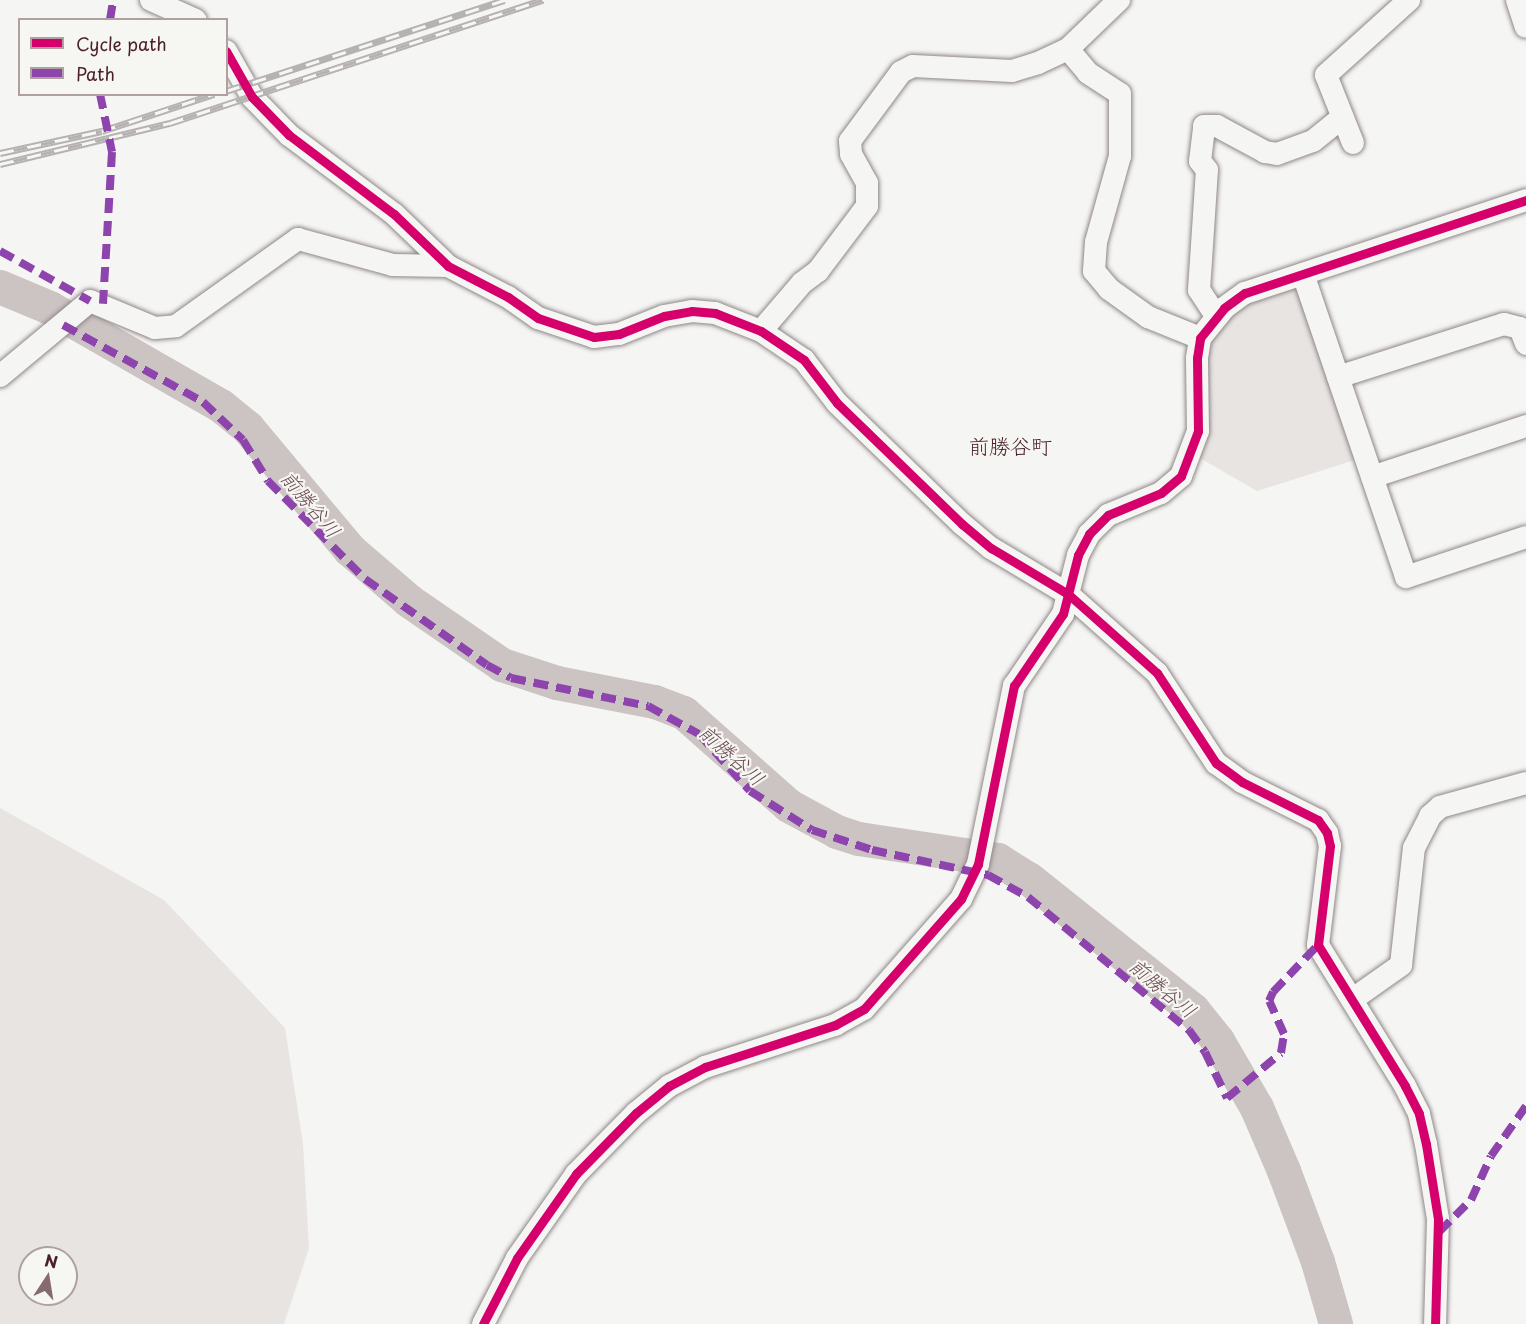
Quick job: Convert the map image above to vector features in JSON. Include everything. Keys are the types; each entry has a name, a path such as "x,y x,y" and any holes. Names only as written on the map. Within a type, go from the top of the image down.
{"street":[{"path":"151,0 192,18"},
{"path":"760,331 802,283 818,271 867,206 867,183 851,154 850,141 901,72 913,66 1012,71 1068,50 1119,0"},
{"path":"1353,143 1326,75 1409,0"},
{"path":"1517,0 1526,27"},
{"path":"1068,50 1088,74 1120,94 1120,156 1096,242 1094,271 1109,289 1148,317 1200,338"},
{"path":"228,55 252,97 289,135 394,214 448,266 508,297 538,318 594,337 620,334 664,316 692,310 715,313 760,331 804,360 837,403 962,525 991,548 1068,594 1157,673 1216,764 1242,782 1318,820 1327,833 1330,846 1318,945 1353,999 1419,1113 1438,1219 1435,1324"},
{"path":"1216,316 1199,290 1207,170 1200,161 1204,126 1217,126 1265,152 1277,154 1314,141 1343,117"},
{"path":"483,1324 517,1258 576,1174 636,1113 669,1086 705,1067 835,1025 864,1010 961,899 978,864 985,838 1014,686 1063,614 1078,555 1089,534 1108,515 1161,493 1181,476 1198,431 1197,358 1200,338 1216,316 1245,293 1526,200"},
{"path":"0,376 90,301 155,328 176,326 298,239 393,265 448,266"},
{"path":"1303,273 1406,577 1526,537"},
{"path":"1338,376 1504,324 1520,328 1526,344"},
{"path":"1372,477 1526,426"},
{"path":"1353,999 1401,965 1414,848 1430,816 1440,807 1526,783"}],"shaded area":[{"path":"1315,277 1361,458 1257,491 1198,457 1201,355 1228,309"},
{"path":"0,808 164,900 285,1028 303,1144 309,1248 284,1324 0,1324"}],"waterway":[{"name":"前勝谷川","path":"0,287 50,308 221,406 248,428 350,550 409,601 502,665 557,683 655,702 684,713 789,806 837,832 859,839 998,860 1029,879 1193,1010 1218,1041 1257,1108 1284,1171 1318,1262 1336,1324"}],"railway":[{"path":"228,90 504,0"},
{"path":"0,164 170,123 543,0"},
{"path":"0,153 102,131 208,96"}],"marked path":[{"path":"110,18 113,0"},
{"path":"100,96 112,152 103,304"},
{"path":"0,251 90,301"},
{"path":"63,325 203,402 243,440 268,481 365,579 487,665 511,678 648,706 699,734 750,791 812,830 872,850 988,875 1028,897 1189,1030 1205,1052 1227,1098 1281,1053 1284,1034 1269,1001 1273,992 1318,945"},
{"path":"1439,1232 1471,1200 1491,1156 1526,1106"}],"cycle path":[{"path":"228,55 252,97 289,135 394,214 448,266 508,297 538,318 594,337 619,334 664,316 692,311 715,313 761,331 804,360 837,403 962,524 991,548 1068,594 1157,673 1216,763 1242,782 1318,820 1327,833 1330,846 1318,945 1405,1086 1419,1114 1426,1144 1438,1219 1435,1324"},
{"path":"483,1324 517,1258 576,1174 636,1113 669,1086 705,1067 835,1025 864,1009 961,899 978,864 1014,686 1063,614 1078,555 1089,534 1108,515 1161,493 1181,476 1198,431 1197,358 1200,338 1224,308 1245,293 1526,200"}],"district":[{"name":"前勝谷町","path":"1010,445"}]}
